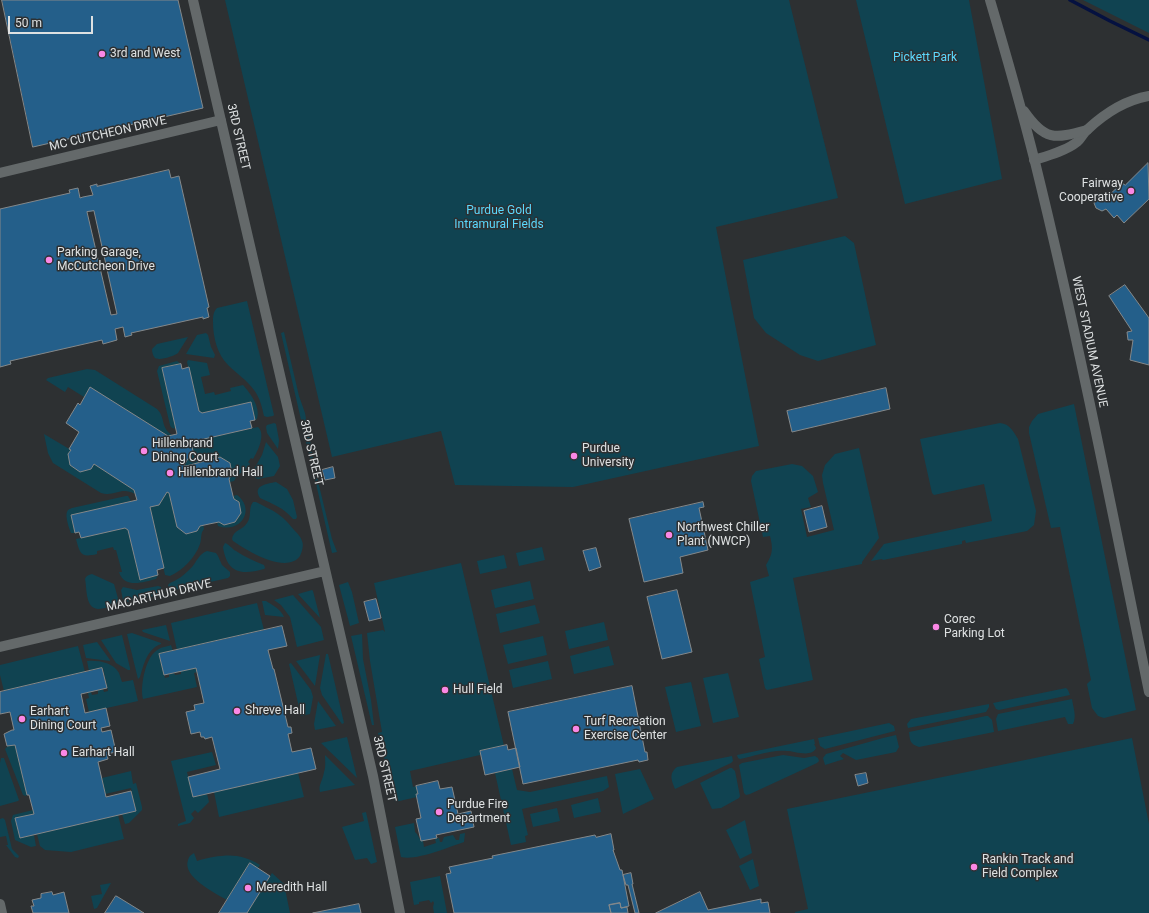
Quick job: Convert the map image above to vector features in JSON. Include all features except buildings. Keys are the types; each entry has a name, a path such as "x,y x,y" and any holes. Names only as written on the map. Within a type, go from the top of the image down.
{"street":[{"name":"3RD STREET","path":"193,0 379,803 400,913"},
{"name":"WEST STADIUM AVENUE","path":"990,0 1020,105 1062,275 1149,692"},
{"path":"1034,160 1077,142 1087,130 1112,110 1140,98 1149,96"},
{"path":"1020,105 1033,124 1044,133 1054,136 1064,136 1087,130"},
{"name":"MC CUTCHEON DRIVE","path":"0,173 221,120"},
{"name":"MACARTHUR DRIVE","path":"0,647 325,571"},
{"path":"0,904 2,913"}],"green space":[{"name":"Purdue Gold Intramural Fields","path":"225,0 789,0 838,198 716,227 759,446 573,487 455,485 441,431 332,457"},
{"name":"Pickett Park","path":"856,0 969,0 1002,179 905,204"},
{"path":"1083,0 1149,0 1149,33"},
{"path":"845,236 854,243 876,345 818,361 800,355 766,333 754,318 743,260"},
{"path":"247,301 273,416 264,416 256,393 248,383 224,361 218,351 215,339 213,320 217,308"},
{"path":"284,332 299,396 305,413 314,463 311,463 281,333"},
{"path":"206,333 215,355 214,358 186,354 197,335"},
{"path":"188,337 178,353 167,358 157,359 152,353 152,349 157,344"},
{"path":"188,360 207,363 210,375 201,377 205,394 214,392 215,395 231,391 230,388 243,385 252,396 256,405 258,414 257,419 255,420 251,402 202,413 199,411 187,362"},
{"path":"177,361 181,364 176,428 172,428 157,371 159,366"},
{"path":"87,369 95,370 157,409 160,412 164,426 172,435 168,436 90,388 84,397 68,387 65,392 46,380 48,378"},
{"path":"1074,404 1136,710 1104,718 1098,716 1092,708 1087,684 1091,680 1060,527 1051,528 1029,433 1029,427 1038,414"},
{"path":"274,423 276,424 279,440 278,449 267,433 266,427 267,425"},
{"path":"1000,423 1009,426 1018,439 1036,511 1034,525 1027,531 966,543 965,540 962,541 962,544 883,560 871,561 884,544 992,521 984,484 934,495 932,493 920,439"},
{"path":"258,427 261,438 257,452 253,459 251,458 248,462 250,464 234,481 230,482 229,479 232,474 230,463 220,457 186,466 184,465 193,451 191,442"},
{"path":"44,434 71,450 91,469 94,464 134,490 135,494 126,491 110,494 101,493 53,463 48,453"},
{"path":"266,442 278,457 280,466 274,476 258,479 255,478 253,471 262,455"},
{"path":"859,448 879,538 862,564 793,578 813,680 767,690 765,688 759,659 765,657 750,582 769,576 766,565 770,558 772,548 770,536 763,537 751,481 752,476 756,471 792,464 802,466 813,476 818,492 808,498 811,507 801,509 807,537 834,530 823,483 822,475 825,465 835,454"},
{"path":"316,473 332,539 337,552 332,553 314,475"},
{"path":"276,482 287,489 293,500 297,517 296,519 293,519 286,512 260,498 258,494 259,488"},
{"path":"167,492 169,493 177,527 186,534 197,531 200,526 203,525 204,529 198,549 192,559 184,567 170,576 165,575 150,507 159,505"},
{"path":"237,495 243,501 245,507 243,519 239,523 226,528 218,526 217,522 224,525 235,522 241,513 239,502 234,499 233,496"},
{"path":"128,496 131,501 71,515 75,533 71,533 66,516 69,509"},
{"path":"253,502 256,502 280,516 300,537 303,543 302,551 300,556 294,561 285,563 266,559 256,555 233,541 232,539 234,534 248,521"},
{"path":"125,528 128,530 140,579 158,575 156,579 135,583 125,581 119,572 122,572 116,550 114,550 113,547 97,551 97,554 92,555 84,555 80,551 76,539"},
{"path":"225,543 243,555 264,565 265,568 256,571 242,572 232,567 228,563 225,556 223,547"},
{"path":"542,547 545,560 519,566 516,553"},
{"path":"207,551 216,553 222,565 230,572 230,576 228,578 170,591 168,585 184,574 192,567 204,552"},
{"path":"504,555 507,568 480,574 477,561"},
{"name":"Hull Field","path":"461,563 504,746 480,751 480,755 410,771 413,787 416,786 418,794 416,794 417,797 395,802 378,733 382,732 370,661 367,633 383,630 385,632 374,583"},
{"path":"92,574 114,584 119,602 117,605 98,609 91,605 87,597 85,579 87,576"},
{"path":"530,581 534,599 495,608 491,590"},
{"path":"348,582 352,592 359,623 350,626 339,585"},
{"path":"158,586 161,587 162,592 159,595 126,602 123,600 121,590 123,587 137,590"},
{"path":"313,591 320,618 298,594"},
{"path":"293,595 321,627 324,640 297,647 290,617 281,605 274,600"},
{"path":"262,601 266,601 276,608 284,617 265,615"},
{"path":"257,603 264,630 177,650 171,623"},
{"path":"535,605 540,623 500,633 496,614"},
{"path":"604,622 608,640 569,649 565,631"},
{"path":"166,625 170,641 143,632 142,630"},
{"path":"132,633 161,643 149,653 138,679 127,634"},
{"path":"362,634 363,659 374,725 372,725 351,636"},
{"path":"122,635 130,670 116,663 101,640"},
{"path":"543,636 547,655 508,664 503,645"},
{"path":"97,642 110,661 86,658 83,645"},
{"path":"171,645 173,651 159,655 165,678 169,677 169,674 181,674 181,671 196,668 197,672 194,673 197,687 143,699 142,688 144,674 149,660 158,650"},
{"path":"78,646 85,672 4,691 0,675 0,665"},
{"path":"609,646 614,665 574,674 570,656"},
{"path":"326,654 328,654 344,723 342,724 322,695 320,688"},
{"path":"320,655 315,686 296,661"},
{"path":"87,661 100,661 113,666 119,673 122,682 133,680 138,701 89,712 86,699 89,698 88,693 91,692 92,695 98,694 98,690 103,689 104,692 108,691 103,668 89,671"},
{"path":"548,661 552,679 513,688 509,670"},
{"path":"291,663 311,690 313,697 310,714 301,716 289,664"},
{"path":"728,673 739,717 713,723 703,678"},
{"path":"691,682 701,726 676,732 665,687"},
{"path":"1066,688 1070,695 999,710 996,709 993,703"},
{"path":"1072,699 1075,715 1073,724 1068,724 1065,717 998,731 996,719 998,714"},
{"path":"318,701 336,726 315,730 314,724"},
{"path":"989,704 986,712 908,728 907,724 911,719"},
{"path":"986,716 992,720 994,732 919,747 914,745 910,740 909,732"},
{"path":"889,723 894,726 895,731 825,749 820,746 818,738"},
{"path":"896,735 899,747 896,752 856,760 843,753 840,756 844,759 825,765 823,758 826,754"},
{"path":"347,737 357,778 321,743"},
{"name":"Rankin Track and Field Complex","path":"1132,738 1149,824 1149,913 795,913 808,909 787,809"},
{"path":"814,739 816,748 811,753 776,751 740,759 737,755"},
{"path":"15,745 26,796 23,795 5,749 8,746"},
{"path":"212,752 216,765 187,772 193,797 207,794 209,802 198,813 195,810 191,814 194,818 190,823 178,826 178,824 186,821 171,761"},
{"path":"325,755 355,785 320,792 320,785 325,768"},
{"path":"783,755 804,758 815,756 819,761 746,795 744,793 739,765 742,763"},
{"path":"732,756 733,761 731,763 675,789 672,780 672,772 677,767"},
{"path":"1,758 4,758 19,800 0,806 0,763"},
{"path":"730,768 735,771 740,796 721,808 712,809 700,783"},
{"path":"512,769 517,790 530,792 607,776 609,787 603,791 522,809 528,835 525,836 526,842 511,845 495,773"},
{"path":"640,769 654,799 623,814 615,774"},
{"path":"131,771 133,784 136,783 142,810 129,823 125,824 122,814 136,811 131,788 105,794 102,778"},
{"path":"298,773 304,797 219,817 214,792"},
{"path":"598,798 601,812 574,818 571,805"},
{"path":"557,808 560,821 533,827 530,814"},
{"path":"33,810 34,814 15,819 20,838 34,835 36,846 31,847 15,840 11,821 13,815"},
{"path":"366,812 377,862 371,864 367,858 355,860 342,827 364,821 362,813"},
{"path":"118,815 124,839 71,852 45,850 40,846 37,834"},
{"path":"3,818 5,820 12,849 19,856 18,858 15,857 6,845 8,845 6,836 0,837 0,819"},
{"path":"745,820 752,853 740,859 726,830"},
{"path":"414,823 415,832 421,841 423,841 424,847 436,843 435,839 439,838 440,842 442,842 444,837 453,835 456,840 459,840 460,834 465,833 464,842 424,855 407,858 401,857 395,827"},
{"path":"194,853 197,861 213,857 238,856 260,865 227,900 201,884 190,872 187,866 188,860"},
{"path":"753,859 759,886 750,890 739,866"},
{"path":"272,873 284,884 290,913 247,913"},
{"path":"440,876 447,913 434,913 434,903 433,901 431,903 429,900 419,902 419,904 414,905 410,882"},
{"path":"111,883 97,908 94,909 91,896 102,894 100,885"}],"waterway":[{"path":"1070,0 1149,40"}],"place":[{"name":"3rd and West","path":"102,54"},
{"name":"Fairway Cooperative","path":"1131,191"},
{"name":"Parking Garage, McCutcheon Drive","path":"49,260"},
{"name":"Hillenbrand Dining Court","path":"144,451"},
{"name":"Purdue University","path":"574,456"},
{"name":"Hillenbrand Hall","path":"170,473"},
{"name":"Northwest Chiller Plant (NWCP)","path":"669,535"},
{"name":"Corec Parking Lot","path":"936,627"},
{"name":"Hull Field","path":"445,690"},
{"name":"Shreve Hall","path":"237,711"},
{"name":"Earhart Dining Court","path":"22,719"},
{"name":"Turf Recreation Exercise Center","path":"576,729"},
{"name":"Earhart Hall","path":"64,753"},
{"name":"Purdue Fire Department","path":"439,812"},
{"name":"Rankin Track and Field Complex","path":"974,867"},
{"name":"Meredith Hall","path":"248,888"}]}
